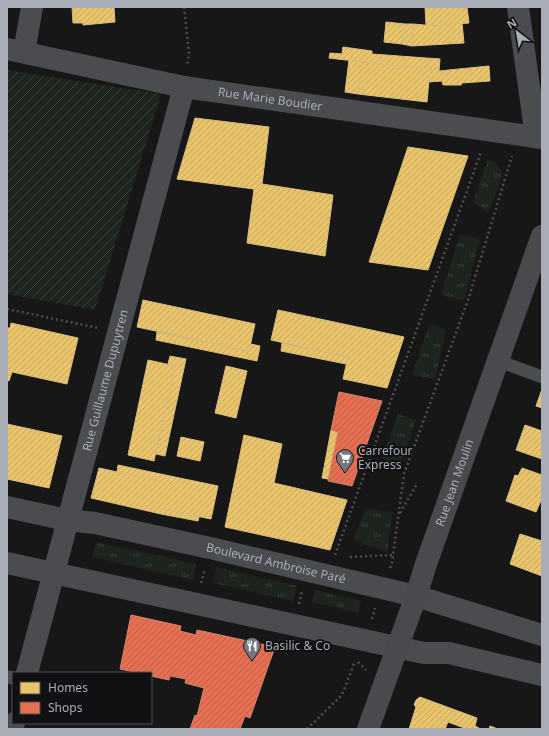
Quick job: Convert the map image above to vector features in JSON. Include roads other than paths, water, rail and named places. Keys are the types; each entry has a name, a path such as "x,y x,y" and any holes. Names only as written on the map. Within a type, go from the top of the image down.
{"main road":[{"name":"Rue Jean Moulin","path":"368,729 416,596 496,360 542,236"}],"street":[{"path":"15,51 32,7"},
{"path":"518,7 539,137"},
{"name":"Rue Marie Boudier","path":"15,51 184,87 539,137"},
{"name":"Rue Guillaume Dupuytren","path":"27,672 52,573 184,87"},
{"name":"Boulevard Ambroise Paré","path":"7,507 67,520 95,523 416,596 542,635"},
{"path":"7,563 424,653 448,653 542,675"}],"lane":[{"path":"496,360 542,376"}],"place":[{"name":"Carrefour Express","path":"345,473"},
{"name":"Basilic & Co","path":"252,661"}]}
